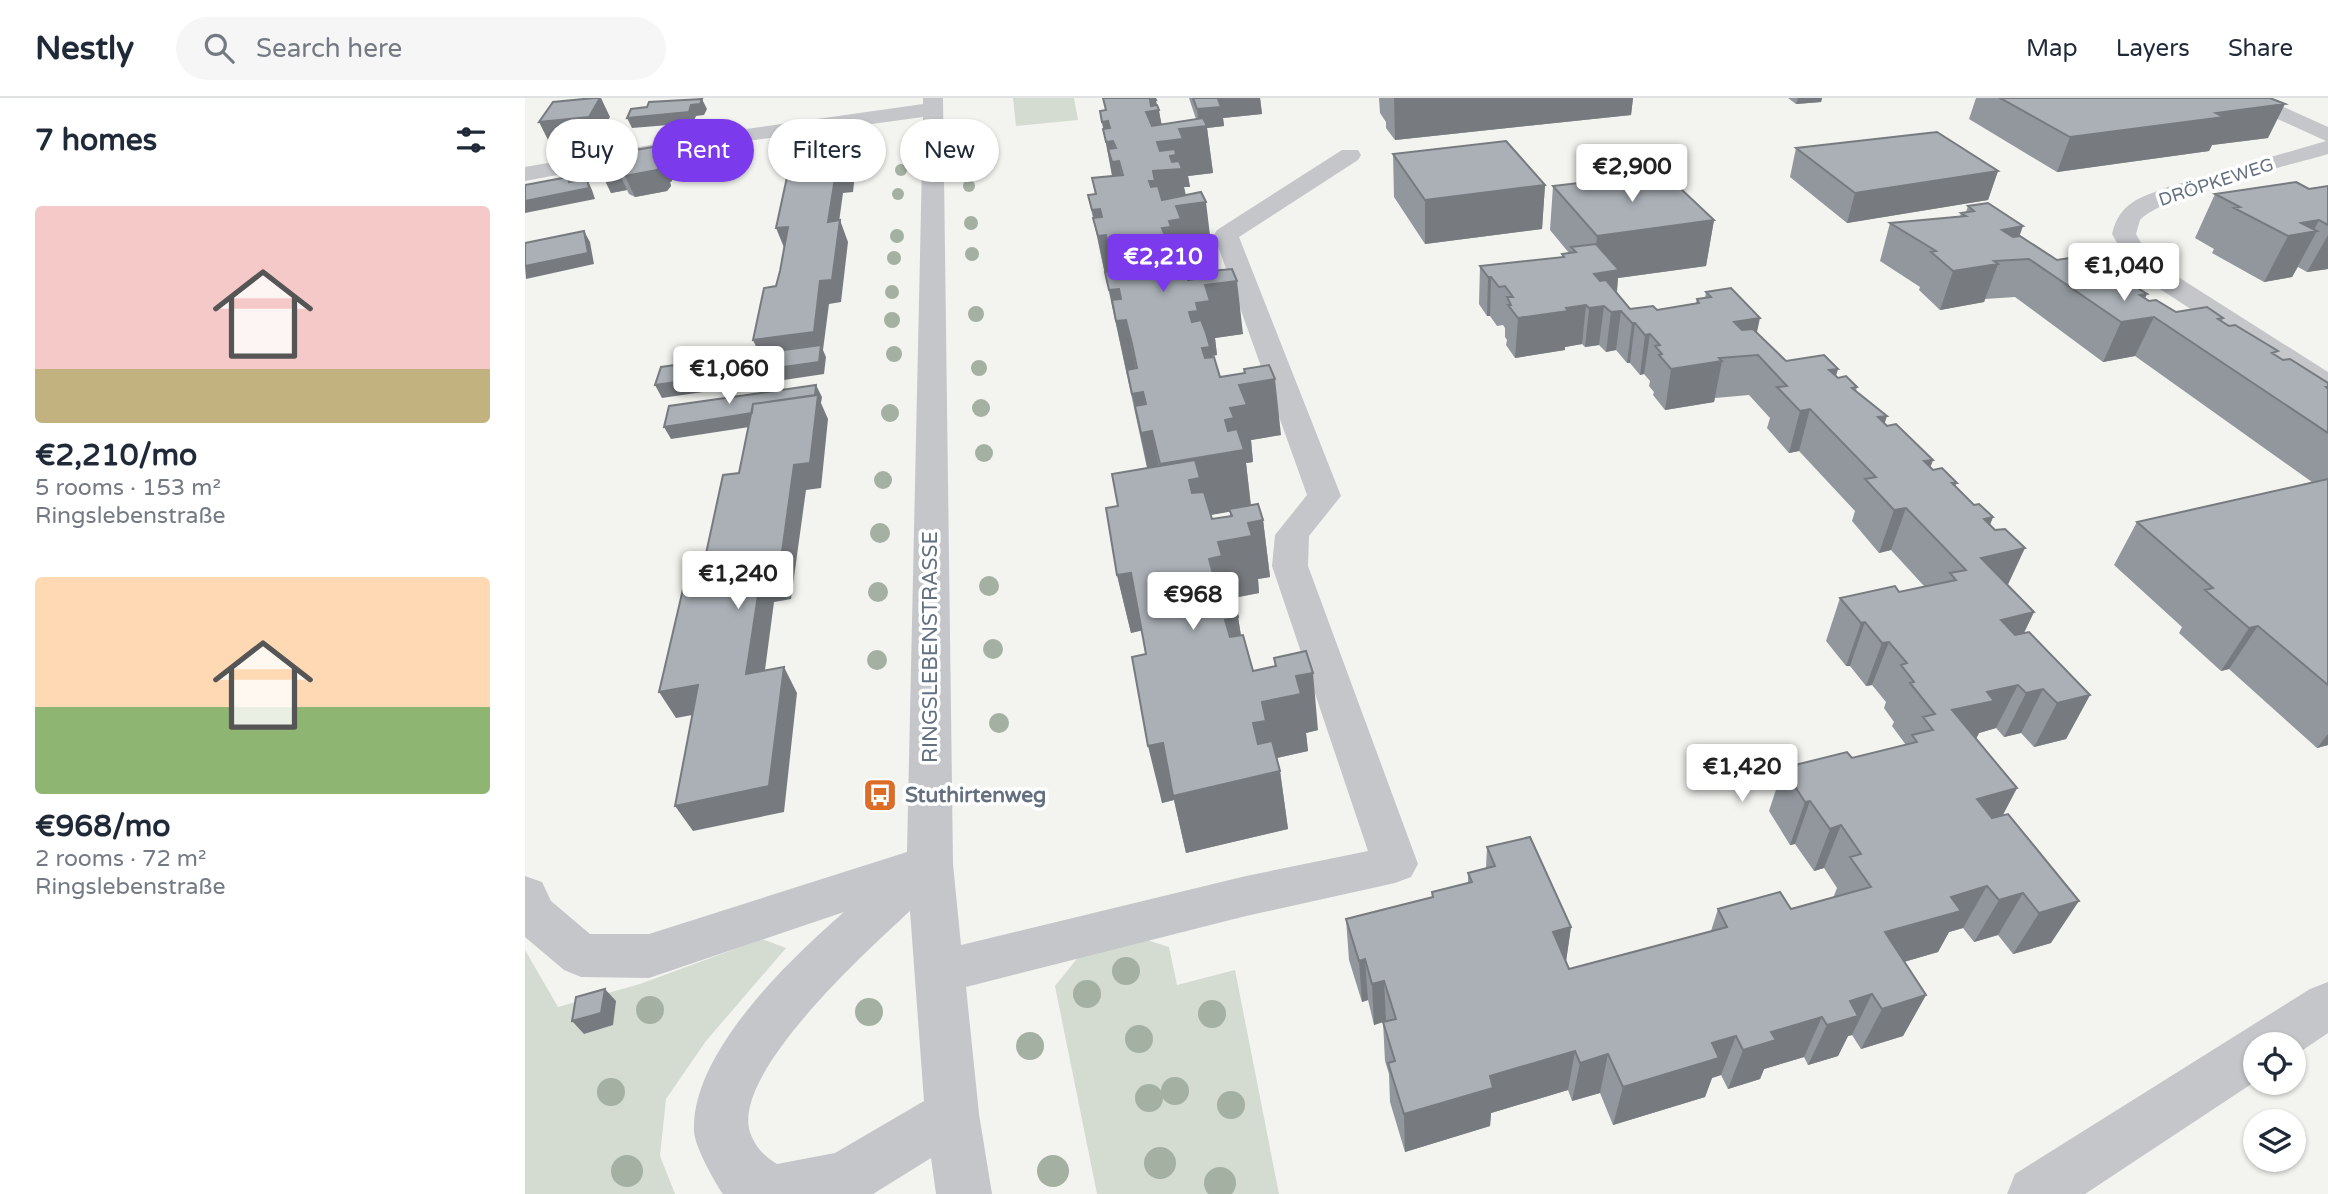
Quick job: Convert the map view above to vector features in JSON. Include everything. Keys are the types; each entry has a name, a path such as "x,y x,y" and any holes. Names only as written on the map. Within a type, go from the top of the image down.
{"street":[{"path":"2247,98 2328,135"},
{"path":"525,174 933,104"},
{"name":"RINGSLEBENSTRASSE","path":"933,104 930,864 952,1114 964,1194"},
{"name":"DRÖPKEWEG","path":"2328,147 2176,192 2151,202 2137,209 2128,218 2125,234 2138,259 2155,274 2328,384"},
{"path":"939,972 1246,896 1395,864 1290,566 1292,535 1324,495 1226,235 1350,155"},
{"path":"525,896 534,915 555,936 581,955 649,956 930,864"},
{"path":"930,864 816,967 758,1037 727,1088 721,1133 741,1173 770,1194 844,1180 952,1114"},
{"path":"2286,1032 2328,1004"},
{"path":"2035,1194 2243,1059"}],"shaded area":[{"path":"1013,98 1074,98 1078,120 1016,126"},
{"path":"1141,938 1169,947 1177,985 1235,970 1279,1194 1097,1194 1055,986 1080,955"},
{"path":"762,939 786,948 706,1041 666,1099 660,1156 675,1194 525,1194 525,950 558,1007 640,984"}],"building":[{"path":"600,98 589,117 546,119 546,121 539,122 553,102"},
{"path":"1103,98 1155,98 1156,100 1150,100 1151,106 1157,105 1159,110 1146,112 1152,126 1203,118 1207,126 1179,129 1183,139 1157,142 1160,151 1175,149 1176,155 1170,156 1172,162 1179,161 1182,169 1153,171 1155,181 1149,181 1151,187 1158,186 1162,200 1201,192 1206,202 1176,206 1181,219 1169,221 1171,227 1162,228 1165,236 1173,235 1181,256 1172,257 1174,265 1183,264 1188,280 1212,276 1210,271 1232,269 1237,281 1205,285 1210,301 1196,303 1198,311 1189,312 1192,322 1201,320 1206,333 1210,347 1202,348 1205,358 1214,357 1220,377 1269,365 1275,379 1239,385 1247,405 1230,408 1234,418 1225,420 1228,431 1237,429 1244,450 1160,464 1152,431 1141,433 1135,406 1146,404 1143,392 1132,394 1127,370 1137,368 1132,344 1126,320 1116,321 1112,300 1121,299 1119,289 1109,290 1105,272 1114,271 1106,235 1098,236 1093,218 1102,217 1100,209 1092,210 1088,195 1096,194 1092,178 1123,175 1119,161 1112,162 1108,149 1116,148 1113,141 1106,142 1103,129 1110,128 1108,121 1102,122 1100,111 1106,110"},
{"path":"1193,98 1224,98 1218,99 1221,107 1197,109"},
{"path":"2000,98 2270,98 2285,104 2216,113 2224,117 2070,137"},
{"path":"702,99 700,104 691,105 689,112 627,118 631,109 647,107 649,102"},
{"path":"1937,132 1998,171 1855,193 1796,148"},
{"path":"1506,141 1545,185 1425,200 1393,154"},
{"path":"652,147 652,171 638,174 638,150"},
{"path":"1664,173 1714,220 1597,236 1553,186"},
{"path":"546,181 588,182 589,188 525,201 525,185"},
{"path":"786,182 834,182 828,222 840,220 832,280 820,281 814,332 753,340 764,288 776,286 780,271 788,227 776,228"},
{"path":"2296,182 2309,189 2328,186 2328,225 2319,220 2301,223 2317,231 2288,236 2234,208 2240,207 2215,194"},
{"path":"1988,203 2023,226 2002,230 2013,237 2020,236 2057,260 2088,255 2103,265 2096,266 2105,272 2111,271 2147,294 2140,295 2149,301 2156,300 2176,312 2207,307 2223,318 2218,319 2229,326 2235,325 2278,351 2272,353 2283,360 2290,359 2328,383 2328,433 2154,317 2121,322 2029,259 1994,261 1998,264 1953,271 1931,252 1936,251 1890,223 1966,216 1961,213 1974,211 1968,206"},
{"path":"584,231 588,253 525,266 525,243"},
{"path":"1596,244 1619,270 1594,274 1600,281 1606,280 1630,309 1653,306 1657,310 1699,303 1697,299 1711,297 1706,292 1731,288 1760,318 1734,322 1742,330 1753,329 1786,361 1824,355 1838,369 1829,370 1838,378 1846,376 1857,387 1852,388 1887,416 1878,417 1887,426 1896,424 1933,460 1924,461 1933,470 1942,468 1957,483 1952,483 1974,505 1979,504 1993,517 1984,519 1995,530 2005,529 2025,548 1981,558 2034,612 2001,620 2015,635 2029,632 2090,695 2057,703 2043,689 2026,693 2018,685 1987,692 1994,701 1952,710 2017,788 1977,799 1992,818 2008,814 2079,901 2039,913 2023,893 1999,900 1987,886 1951,897 1961,911 1885,932 1926,995 1882,1009 1872,994 1850,1001 1858,1016 1827,1025 1822,1017 1771,1032 1776,1040 1743,1050 1736,1036 1712,1043 1719,1058 1623,1087 1608,1054 1580,1063 1575,1051 1490,1076 1493,1088 1404,1114 1388,1063 1395,1061 1383,1022 1396,1019 1384,981 1372,984 1365,959 1359,961 1346,919 1433,897 1432,892 1472,882 1468,873 1495,866 1487,847 1530,837 1571,927 1553,932 1569,969 1727,927 1718,909 1780,892 1791,909 1871,887 1850,857 1861,854 1841,825 1830,829 1810,801 1805,802 1783,768 1847,752 1852,758 1917,742 1912,735 1933,730 1923,717 1935,714 1910,683 1914,682 1901,665 1907,663 1889,642 1882,643 1865,622 1861,623 1840,598 1895,586 1899,592 1956,580 1950,573 1966,570 1906,508 1894,510 1865,479 1876,477 1810,409 1800,411 1777,387 1787,386 1758,355 1719,358 1722,361 1671,369 1655,346 1660,345 1650,334 1645,335 1621,311 1611,312 1604,306 1589,308 1586,305 1566,308 1568,311 1518,318 1508,305 1511,305 1507,297 1513,297 1505,286 1499,287 1480,266 1564,257 1562,254 1576,252 1571,247"},
{"path":"821,345 819,362 655,385 661,367"},
{"path":"816,385 815,395 753,404 752,413 664,427 669,406"},
{"path":"818,395 810,463 794,465 779,574 761,576 746,674 784,667 769,786 675,806 698,685 659,692 683,589 699,586 723,475 739,473 753,404"},
{"path":"1195,460 1200,478 1189,480 1192,493 1204,492 1212,519 1232,516 1229,509 1258,504 1263,520 1248,523 1252,536 1218,542 1222,556 1209,559 1213,574 1226,572 1238,617 1225,620 1230,637 1243,635 1253,671 1276,666 1274,658 1306,651 1313,673 1296,676 1301,694 1262,702 1266,721 1253,723 1258,744 1272,741 1280,771 1173,796 1163,743 1148,746 1132,657 1146,654 1131,573 1117,575 1106,508 1118,506 1112,474"},
{"path":"2328,479 2328,685 2258,626 2249,628 2205,590 2213,588 2137,522"},
{"path":"605,989 601,1013 572,1021 576,997"}],"place":[{"name":"Stuthirtenweg","path":"880,795"}]}
